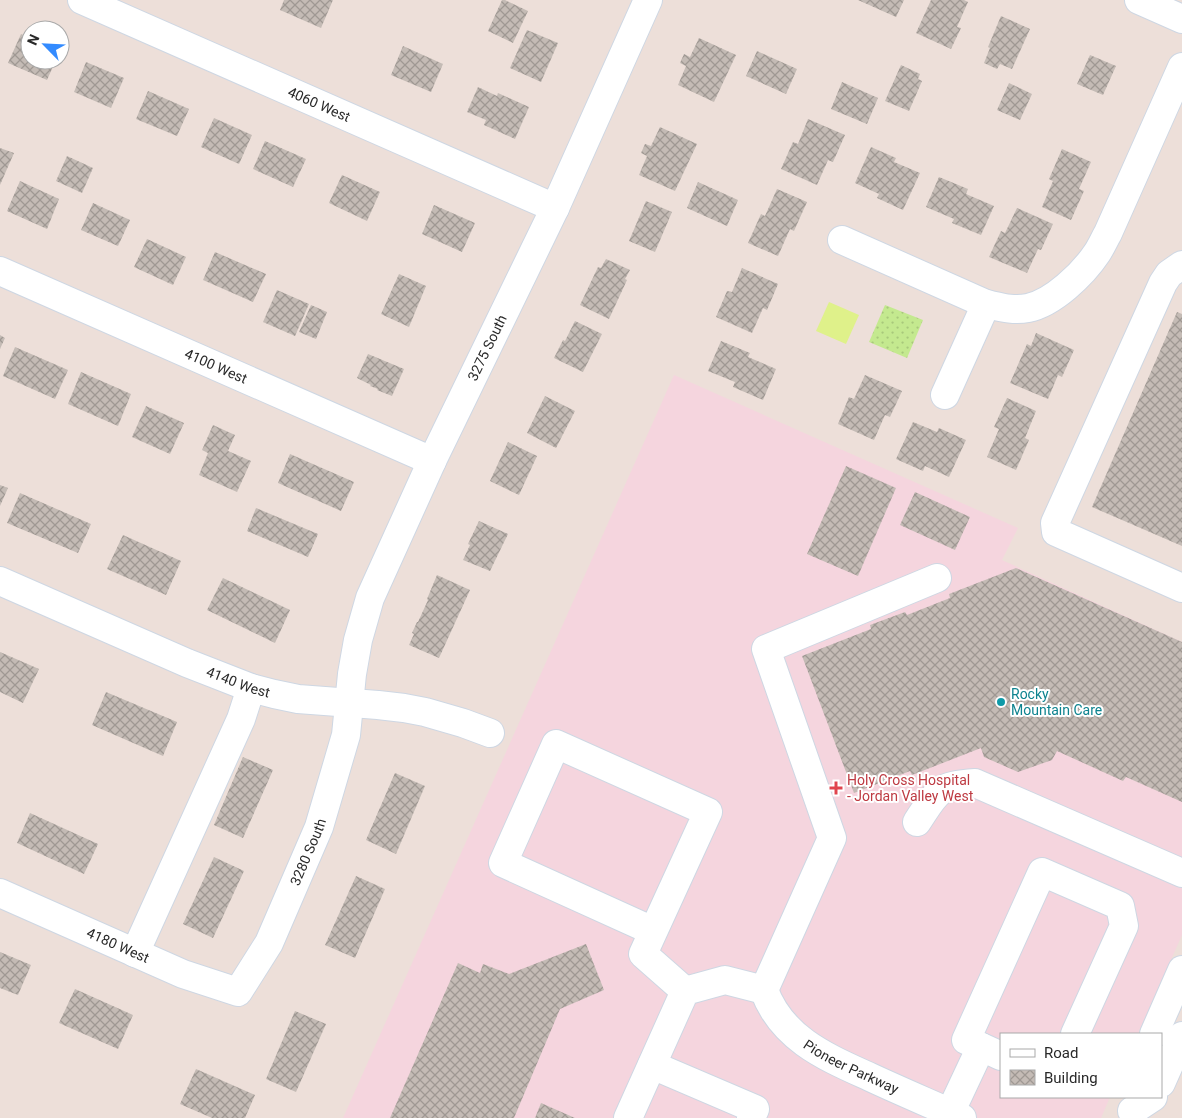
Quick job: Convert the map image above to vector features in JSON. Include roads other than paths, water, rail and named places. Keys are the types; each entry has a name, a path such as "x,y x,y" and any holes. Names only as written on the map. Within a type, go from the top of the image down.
{"street":[{"name":"4060 West","path":"82,0 555,208"},
{"name":"3275 South","path":"350,703 352,674 358,640 370,598 432,461 555,208 648,0"},
{"path":"1139,0 1182,19"},
{"path":"842,240 986,304 1007,309 1028,308 1045,302 1062,290 1097,254 1182,67"},
{"path":"1182,265 1169,274 1163,283 1055,523 1056,532 1182,588"},
{"name":"4100 West","path":"0,271 432,461"},
{"path":"945,394 986,304"},
{"path":"685,991 724,980 764,990 832,838 766,649 937,578"},
{"name":"4140 West","path":"0,581 187,663 251,688 298,699 404,708 425,712 490,734"},
{"path":"134,953 241,719 251,688"},
{"name":"3280 South","path":"238,992 268,943 320,827 346,735 350,703"},
{"path":"653,932 503,863 556,744 708,812 643,954 685,991"},
{"path":"917,822 936,794 946,787 975,783 1182,873"},
{"path":"956,1115 991,1052 966,1040 1042,872 1120,906 1124,926 1075,1033"},
{"name":"4180 West","path":"0,893 183,974 238,992"},
{"path":"1154,1033 1182,970"},
{"name":"Pioneer Parkway","path":"764,990 769,1004 784,1023 798,1038 816,1051 917,1109 956,1115"},
{"path":"628,1118 685,991"},
{"path":"1162,1081 1182,1036"},
{"path":"652,1065 756,1109 752,1118"}],"place":[{"name":"Rocky Mountain Care","path":"1001,702"},
{"name":"Holy Cross Hospital - Jordan Valley West","path":"836,788"}]}
